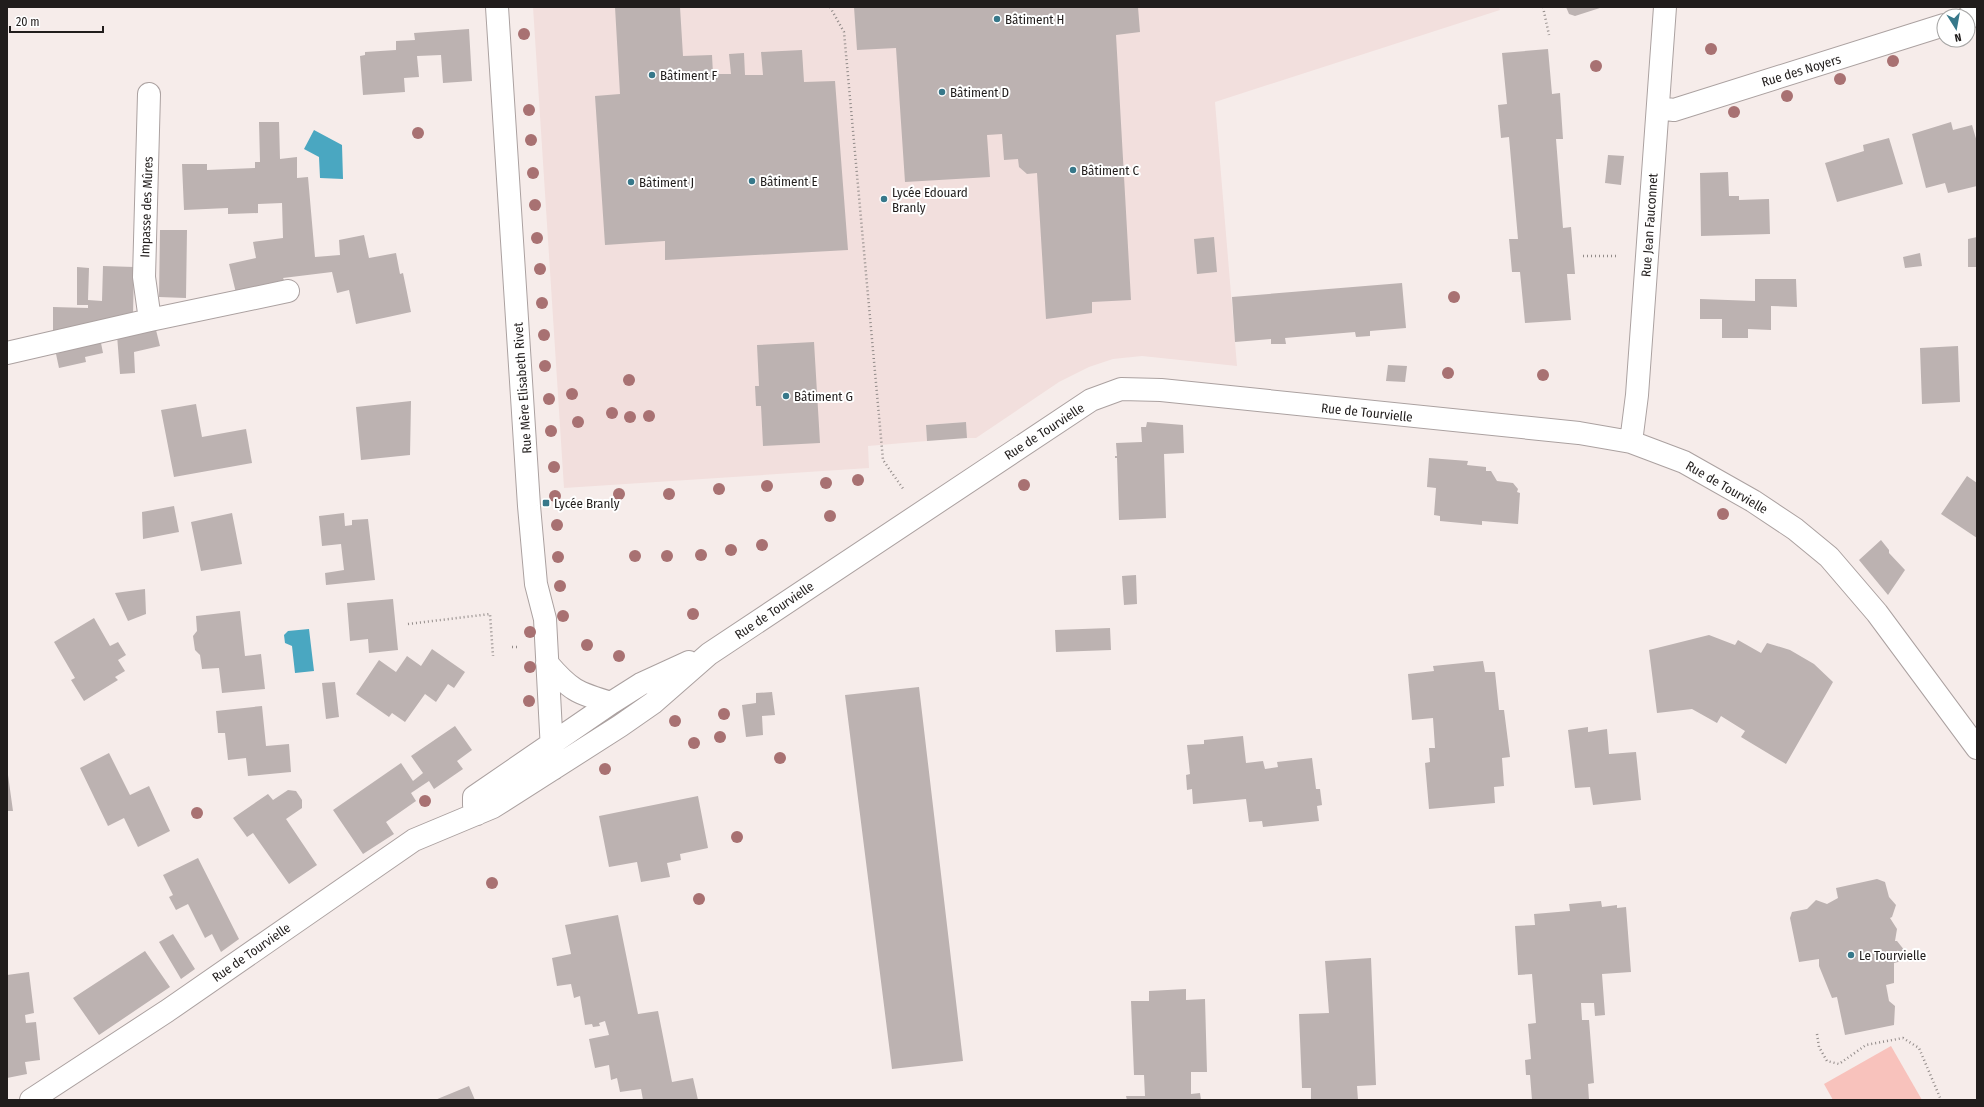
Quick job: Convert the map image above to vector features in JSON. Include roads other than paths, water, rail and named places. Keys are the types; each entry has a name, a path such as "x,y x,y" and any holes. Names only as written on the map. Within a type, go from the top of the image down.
{"street":[{"name":"Rue Mère Elisabeth Rivet","path":"497,7 529,506 536,584 545,619 553,768"},
{"name":"Rue Jean Fauconnet","path":"1631,442 1636,395 1665,7"},
{"name":"Rue des Noyers","path":"1658,108 1674,110 1936,28"},
{"name":"Impasse des Mûres","path":"149,94 144,277 150,320"},
{"path":"7,353 150,320 288,291"},
{"name":"Rue de Tourvielle","path":"31,1100 167,1011 414,840 493,807 653,703 709,654 1091,400 1121,389 1161,390 1578,433 1631,442 1684,462 1718,480 1795,529 1830,557 1877,612 1977,748"},
{"name":"Rue de Tourvielle","path":"477,814 474,805 474,797 551,743 641,684 709,654"},
{"path":"548,662 565,684 588,696 611,703"}],"water":[{"path":"314,130 342,145 343,179 320,178 319,157 304,149"},
{"path":"309,629 314,671 295,673 292,646 285,643 284,635 288,631"}],"place":[{"name":"Bâtiment H","path":"997,19"},
{"name":"Bâtiment F","path":"652,75"},
{"name":"Bâtiment D","path":"942,92"},
{"name":"Bâtiment C","path":"1073,170"},
{"name":"Bâtiment E","path":"752,181"},
{"name":"Bâtiment J","path":"631,182"},
{"name":"Lycée Edouard Branly","path":"884,199"},
{"name":"Bâtiment G","path":"786,396"},
{"name":"Lycée Branly","path":"546,503"},
{"name":"Le Tourvielle","path":"1851,955"}]}
